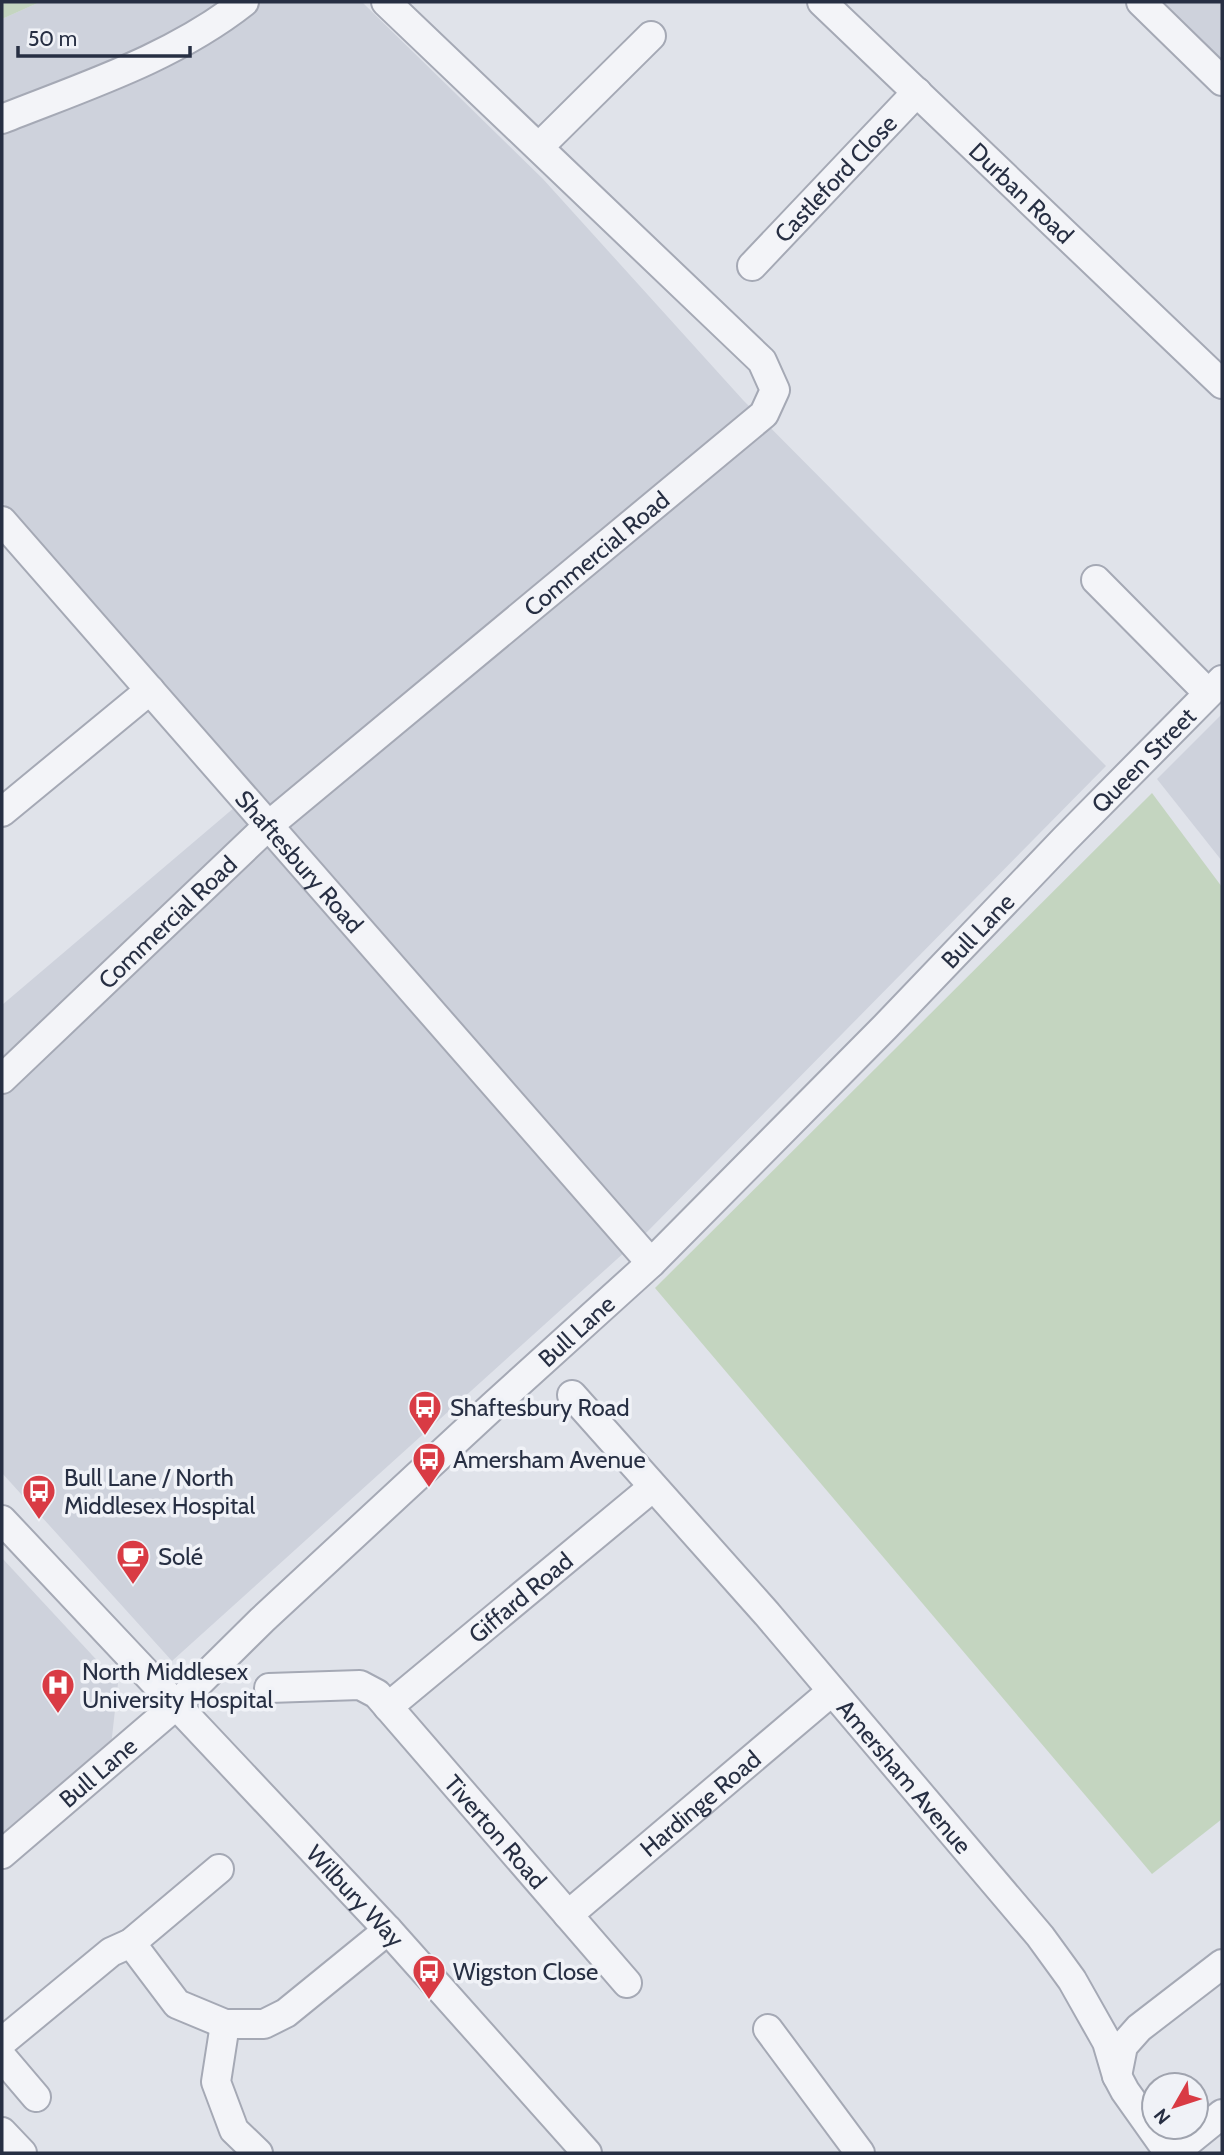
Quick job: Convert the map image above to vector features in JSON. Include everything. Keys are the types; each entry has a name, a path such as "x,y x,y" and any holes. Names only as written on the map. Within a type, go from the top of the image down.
{"street":[{"path":"2,118 158,57 222,19 244,2"},
{"name":"Commercial Road","path":"2,1079 269,825 764,414 775,390 762,361 386,2"},
{"name":"Durban Road","path":"822,2 1222,384"},
{"path":"1141,2 1222,80"},
{"path":"539,147 651,36"},
{"name":"Castleford Close","path":"752,266 917,92"},
{"name":"Shaftesbury Road","path":"6,535 150,690 651,1263"},
{"path":"1096,580 1215,686"},
{"name":"Queen Street","path":"1065,839 1215,686"},
{"path":"2,812 150,690"},
{"name":"Bull Lane","path":"2,1854 175,1706 292,1592 651,1263 885,1027 1065,839"},
{"name":"Amersham Avenue","path":"572,1395 767,1614 1040,1936 1072,1980 1107,2042 1117,2076 1169,2153"},
{"name":"Giffard Road","path":"388,1707 653,1487"},
{"name":"Wilbury Way","path":"2,1520 388,1930 587,2153"},
{"path":"269,1688 392,1686 428,1676"},
{"name":"Tiverton Road","path":"360,1685 377,1694 627,1983"},
{"name":"Hardinge Road","path":"568,1915 831,1692"},
{"path":"2,2042 111,1952 131,1943 219,1869"},
{"path":"131,1943 177,2004 225,2024 264,2024 286,2012 388,1930"},
{"path":"1117,2076 1123,2046 1139,2028 1222,1964"},
{"path":"1086,2008 1116,2032 1139,2028"},
{"path":"225,2024 216,2082 234,2130 258,2153"},
{"path":"768,2029 860,2153"},
{"path":"2,2057 36,2097"},
{"path":"1174,2153 1222,2114"},
{"path":"2,2132 22,2153"}],"shaded area":[{"path":"40,2 362,2 543,179 743,400 1106,766 647,1232 172,1661 2,1473 2,1005 255,790 2,502 2,19"},
{"path":"1162,2 1222,2 1222,60"},
{"path":"1222,714 1222,861 1157,779"},
{"name":"North Middlesex University Hospital","path":"2,1558 118,1683 111,1746 2,1838"}],"green space":[{"path":"2,2 40,2 2,19"},
{"path":"1152,793 1222,887 1222,1819 1152,1874 655,1288"}],"place":[{"name":"Shaftesbury Road","path":"425,1437"},
{"name":"Amersham Avenue","path":"429,1489"},
{"name":"Bull Lane / North Middlesex Hospital","path":"39,1521"},
{"name":"Solé","path":"133,1586"},
{"name":"North Middlesex University Hospital","path":"58,1715"},
{"name":"Wigston Close","path":"429,2001"}]}
